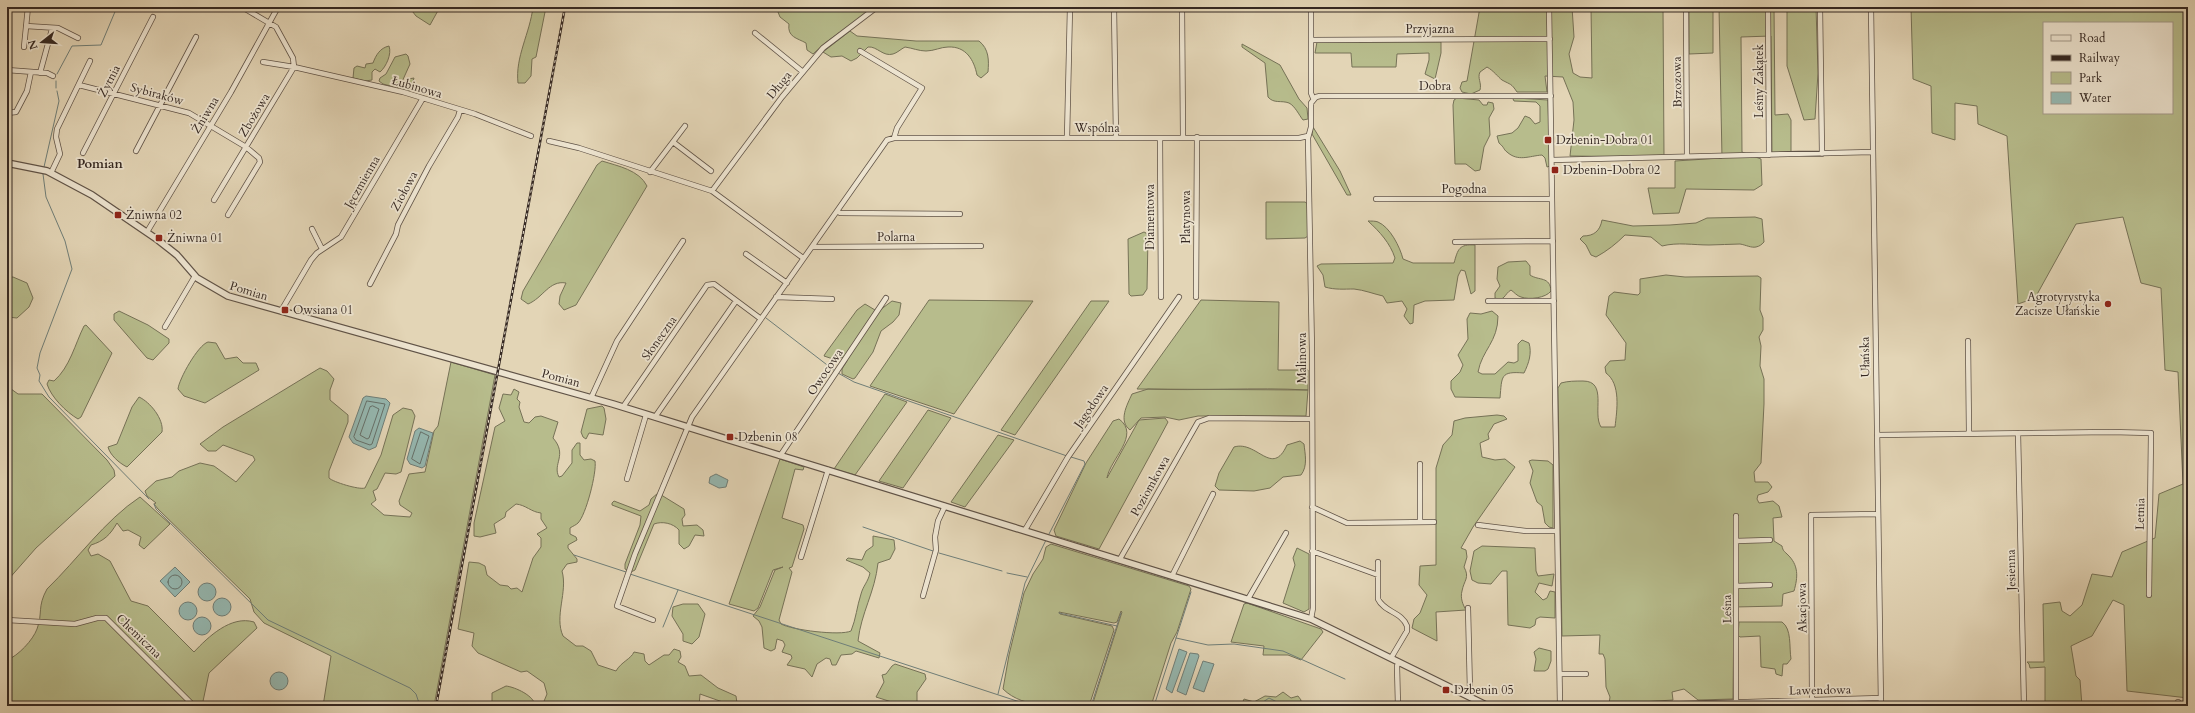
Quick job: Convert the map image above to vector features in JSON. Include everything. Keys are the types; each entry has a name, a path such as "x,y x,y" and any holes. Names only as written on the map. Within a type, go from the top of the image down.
{"street":[{"path":"24,48 28,7"},
{"path":"242,7 270,22 277,28 293,58 294,66 263,62"},
{"name":"Żniwna","path":"147,232 278,7"},
{"name":"Długa","path":"712,192 733,160 803,72 829,42 877,7"},
{"path":"1067,138 1070,7"},
{"path":"1114,7 1116,138"},
{"path":"1182,7 1183,138"},
{"name":"Malinowa","path":"1310,619 1313,608 1308,136 1311,127 1311,103 1313,98 1311,92 1311,7"},
{"path":"1549,7 1560,706"},
{"name":"Brzozowa","path":"1686,7 1687,157"},
{"name":"Leśny Zakątek","path":"1768,7 1769,155"},
{"path":"1820,7 1822,154"},
{"name":"Ułańska","path":"1871,7 1881,706"},
{"name":"Żytnia","path":"83,153 153,18"},
{"path":"26,26 52,29 61,28 78,38"},
{"path":"40,73 52,29"},
{"path":"755,32 803,72"},
{"path":"136,151 196,37"},
{"name":"Przyjazna","path":"1311,40 1550,39"},
{"path":"653,620 617,606 627,574 686,427 884,142 894,138 897,128 922,88 860,51"},
{"path":"51,173 60,154 56,137 57,129 90,61"},
{"name":"Łubinowa","path":"294,66 423,98 531,136"},
{"name":"Zbożowa","path":"214,200 294,66"},
{"path":"7,70 40,73 52,76"},
{"path":"7,113 16,112 27,91 31,72"},
{"name":"Sybiraków","path":"79,85 189,113 246,147 258,158 260,162 228,215"},
{"name":"Dobra","path":"1313,98 1320,96 1551,96"},
{"name":"Jęczmienna","path":"281,311 304,269 317,253 341,237 423,98"},
{"name":"Ziołowa","path":"370,284 396,234 398,225 428,166 458,117 460,110"},
{"path":"650,172 685,126"},
{"name":"Wspólna","path":"894,138 1299,138 1308,136"},
{"name":"Diamentowa","path":"1160,138 1161,297"},
{"name":"Platynowa","path":"1196,297 1197,138"},
{"path":"549,141 579,148 712,192 803,258"},
{"path":"673,142 711,171"},
{"path":"1552,160 1872,152"},
{"name":"Pomian","path":"7,163 51,173 92,195 174,252 195,276 222,294 589,397 1026,530 1310,619 1488,706"},
{"name":"Pogodna","path":"1376,199 1552,199"},
{"path":"837,211 840,213 960,214"},
{"path":"312,229 322,249"},
{"path":"589,397 617,340 683,241"},
{"path":"1455,242 1553,241"},
{"name":"Polarna","path":"812,247 981,246"},
{"path":"746,254 787,283"},
{"path":"165,327 195,276"},
{"name":"Słoneczna","path":"622,407 707,285 714,284 736,301"},
{"path":"776,297 832,299"},
{"name":"Jagodowa","path":"1026,530 1068,457 1179,297"},
{"name":"Owocowa","path":"780,456 886,298"},
{"path":"655,418 736,301 761,320"},
{"path":"1488,301 1554,301"},
{"path":"1968,341 1969,433"},
{"path":"627,479 646,415"},
{"name":"Poziomkowa","path":"1120,559 1198,422 1208,418 1312,419"},
{"path":"1877,435 2018,433"},
{"name":"Letnia","path":"2018,433 2151,433 2149,595"},
{"name":"Jesienna","path":"2018,433 2024,706"},
{"path":"1420,464 1420,522"},
{"path":"801,557 828,470"},
{"path":"1172,576 1213,494"},
{"path":"923,596 936,550 935,537 938,521 945,506"},
{"path":"1312,507 1347,523 1434,522"},
{"name":"Akacjowa","path":"1812,700 1810,515 1878,514"},
{"name":"Leśna","path":"1736,516 1736,701"},
{"path":"1478,525 1526,531 1557,531"},
{"path":"1248,599 1286,533"},
{"path":"1736,541 1770,540"},
{"path":"1312,551 1378,575"},
{"path":"1378,562 1378,599 1380,604 1401,618 1407,626 1407,631 1391,658"},
{"path":"1736,586 1770,585"},
{"path":"1468,608 1470,691 1468,696"},
{"name":"Chemiczna","path":"7,620 75,624 97,618 106,618 194,706"},
{"path":"1398,706 1397,666 1399,662"},
{"path":"1560,674 1586,674"},
{"name":"Lawendowa","path":"1616,706 1736,701 1881,698"}],"green space":[{"path":"409,7 440,7 430,25 416,16"},
{"path":"533,7 546,7 536,57 532,59 531,76 525,83 518,83 519,64"},
{"path":"776,7 875,7 825,43 813,54 807,50 806,43 791,34 789,24 780,17"},
{"path":"1480,7 1572,7 1574,37 1569,54 1573,73 1580,77 1592,78 1591,7 1663,7 1664,157 1570,156 1574,120 1573,102 1563,77 1545,76 1547,92 1517,92 1512,86 1502,80 1487,67 1479,74 1480,90 1471,94 1462,92 1460,88 1462,82 1467,81"},
{"path":"1689,7 1713,7 1713,53 1689,54"},
{"path":"1719,7 1774,7 1775,115 1788,114 1791,120 1791,154 1772,154 1771,36 1741,37 1742,152 1761,159 1762,185 1754,190 1686,189 1679,213 1653,214 1648,188 1675,188 1675,161 1722,158"},
{"path":"1787,7 1816,7 1818,73 1815,119 1804,120 1787,66"},
{"path":"1911,7 2188,7 2188,698 2127,691 2124,605 2113,600 2092,636 2071,646 2076,676 2080,680 2082,706 2045,706 2045,667 2030,668 2027,662 2044,662 2043,604 2060,602 2062,611 2070,616 2082,605 2092,574 2112,577 2122,552 2155,538 2159,494 2183,484 2178,372 2165,370 2161,288 2141,283 2123,217 2076,224 2035,298 2018,304 2007,136 1978,124 1977,106 1955,103 1955,140 1932,133 1931,86 1913,79"},
{"path":"850,31 857,36 916,41 979,41 987,51 988,72 981,78 977,75 974,64 968,55 964,51 954,47 921,51 905,47 889,55 874,48 868,47 857,58 851,61 842,56 831,57 823,52"},
{"path":"1317,42 1441,42 1441,53 1435,79 1425,74 1429,60 1429,53 1397,54 1396,67 1352,67 1351,53 1315,53"},
{"path":"1242,44 1280,65 1299,99 1307,108 1308,119 1303,120 1291,104 1275,101 1268,97 1265,63 1242,47"},
{"path":"389,46 390,53 386,64 380,72 375,69 372,72 372,80 365,81 353,78 354,68 357,66 365,68 366,64 373,63 379,52 383,48"},
{"path":"406,54 410,64 401,84 403,87 408,79 414,78 410,91 383,84 379,81 380,78 386,74 395,57"},
{"path":"1457,98 1479,100 1483,105 1487,105 1488,102 1493,103 1494,109 1489,118 1490,135 1484,147 1480,170 1475,171 1466,164 1455,164 1453,105 1454,100"},
{"path":"1513,99 1548,100 1550,166 1547,167 1545,158 1542,155 1524,158 1515,157 1506,151 1499,143 1497,136 1512,133 1518,128 1525,116 1530,118 1535,124 1540,122 1540,106 1536,102 1514,101"},
{"path":"1313,127 1340,171 1351,195 1347,195 1312,134"},
{"path":"602,161 628,169 639,176 647,186 576,305 564,310 559,304 560,296 566,283 555,284 528,304 521,299 523,291 597,165"},
{"path":"1266,202 1305,202 1308,204 1308,236 1305,238 1266,239"},
{"path":"1755,217 1762,219 1764,242 1756,247 1740,244 1680,244 1662,246 1651,237 1625,235 1596,257 1591,255 1586,245 1580,239 1583,236 1596,232 1600,227 1602,220 1633,226 1696,223 1707,218"},
{"path":"1368,221 1378,222 1387,228 1397,243 1403,259 1413,263 1454,263 1460,248 1466,245 1475,245 1475,291 1471,294 1465,271 1461,270 1458,276 1454,300 1425,301 1414,305 1413,323 1410,324 1404,316 1407,309 1402,301 1387,303 1383,296 1365,291 1325,287 1323,275 1317,266 1321,264 1393,263 1395,258 1390,247"},
{"path":"1144,232 1148,237 1147,289 1143,295 1131,296 1129,294 1128,239"},
{"path":"1526,261 1530,266 1530,275 1549,283 1551,291 1541,297 1524,298 1511,290 1501,299 1495,298 1495,293 1500,286 1497,279 1498,267 1508,262"},
{"path":"1666,275 1685,277 1758,276 1761,278 1760,310 1763,318 1763,330 1759,337 1761,346 1760,366 1764,379 1764,404 1761,463 1754,472 1755,482 1768,482 1772,487 1768,492 1758,495 1757,499 1759,503 1773,501 1779,506 1782,517 1773,518 1774,541 1782,546 1784,551 1794,562 1797,576 1794,591 1783,594 1782,606 1734,607 1733,699 1698,700 1684,689 1672,692 1673,700 1609,704 1610,697 1606,687 1605,659 1603,654 1599,654 1600,635 1562,636 1558,388 1561,383 1566,382 1591,382 1595,386 1597,392 1598,414 1601,427 1615,427 1617,405 1616,390 1611,378 1606,373 1605,367 1610,361 1625,360 1626,343 1606,315 1609,296 1614,292 1638,295 1640,293 1640,279"},
{"path":"7,277 13,277 27,283 33,298 29,307 17,318 7,317"},
{"path":"929,300 1033,301 954,414 870,386"},
{"path":"1201,300 1279,302 1278,370 1308,370 1308,390 1137,389"},
{"path":"892,301 901,303 899,315 893,322 881,331 873,352 855,378 853,379 842,374 842,369 847,361 846,357 833,359 824,356 825,354 857,310 865,304 875,310 880,310"},
{"path":"1091,301 1109,301 1015,435 1001,430"},
{"path":"119,311 148,325 169,339 169,343 153,360 147,358 114,320 114,314"},
{"path":"1492,311 1498,316 1497,325 1493,339 1480,364 1478,372 1482,374 1495,374 1508,362 1514,363 1518,361 1518,344 1522,340 1529,343 1530,347 1530,358 1526,369 1524,373 1510,373 1504,376 1501,385 1500,398 1455,397 1451,389 1451,381 1460,372 1463,365 1458,355 1468,339 1467,319 1470,313 1481,314"},
{"path":"86,325 112,353 81,417 78,419 60,404 52,394 47,384 49,380 54,381 64,369 72,355 84,326"},
{"path":"208,342 216,343 225,359 237,357 243,363 256,363 259,370 205,403 184,396 178,389 179,384 194,356 204,344"},
{"path":"451,362 495,375 434,706 323,706 331,656 264,623 254,612 250,599 158,509 154,504 156,503 147,496 145,491 156,481 172,477 179,471 200,463 214,466 236,482 255,460 253,456 223,445 216,451 208,451 200,444 223,427 320,368 327,371 334,379 330,390 330,400 348,415 348,422 329,471 329,478 335,482 352,487 365,488 381,455 393,415 403,408 412,410 415,416 401,472 396,474 385,473 377,489 373,491 376,500 371,504 384,515 410,517 412,513 400,505 399,501 409,474 425,472 434,431 438,426"},
{"path":"7,386 18,394 42,394 107,460 114,470 115,476 36,548 7,581"},
{"path":"514,389 519,392 517,399 520,402 519,407 524,422 529,423 535,417 541,416 558,422 553,438 557,444 560,454 557,468 559,477 562,476 572,463 572,450 577,443 580,443 580,455 584,460 591,459 595,461 593,483 587,503 578,523 570,528 570,534 576,537 577,540 568,545 568,548 577,559 577,562 567,564 562,571 563,587 560,620 563,636 576,646 583,646 591,651 598,665 616,671 620,665 631,657 634,652 644,654 645,661 649,665 664,655 669,655 674,649 680,651 681,657 678,662 685,666 689,676 701,675 718,688 736,696 737,703 734,706 700,694 699,706 542,706 547,694 544,683 527,671 521,672 478,653 472,646 474,633 458,629 469,562 479,563 485,566 487,575 500,585 508,586 511,589 517,588 522,592 533,558 541,547 541,538 537,534 547,528 541,519 541,513 516,504 506,512 505,517 494,524 496,533 480,537 474,536 474,523 495,427 505,421 499,408 503,394 511,395"},
{"path":"1148,389 1308,390 1306,416 1198,416 1179,420 1165,417 1141,418 1130,430 1126,426 1124,418 1128,403 1132,394"},
{"path":"885,394 907,402 855,475 834,469"},
{"path":"139,397 152,407 159,417 162,432 127,467 115,458 108,447 117,444 132,407"},
{"path":"602,406 604,408 606,419 603,435 589,433 586,439 583,437 581,432 587,409"},
{"path":"928,410 951,418 903,488 879,481"},
{"path":"1497,415 1504,416 1507,419 1494,424 1488,434 1489,439 1480,443 1482,457 1495,460 1505,459 1515,467 1473,527 1461,548 1466,550 1467,557 1464,567 1467,577 1461,594 1466,610 1436,612 1437,641 1412,628 1414,619 1420,613 1427,595 1419,585 1420,566 1436,565 1436,468 1443,445 1452,435 1454,421 1465,418"},
{"path":"1165,418 1168,422 1099,549 1056,536 1054,530 1086,463 1113,421 1119,419 1125,425 1127,432 1126,440 1109,471 1107,478 1139,420"},
{"path":"998,435 1014,440 965,507 951,502"},
{"path":"1300,441 1304,444 1306,460 1305,468 1301,475 1283,477 1270,488 1254,491 1219,490 1215,486 1219,473 1234,447 1242,446 1250,448 1264,456 1276,458 1281,454 1287,445"},
{"path":"780,459 804,467 803,470 795,469 782,518 803,525 804,529 792,567 789,568 792,572 779,620 781,624 805,630 827,633 851,631 858,603 870,573 863,567 846,560 848,558 862,560 866,551 873,546 873,536 894,540 895,549 890,559 878,563 858,641 880,653 879,658 856,651 852,654 841,655 836,665 832,665 830,659 826,658 817,664 812,677 805,669 787,665 792,658 791,655 782,652 785,645 783,641 777,639 775,649 771,651 764,648 762,627 759,621 753,616 760,607 775,570 783,567 773,570 758,608 754,611 729,604"},
{"path":"1529,461 1548,461 1553,465 1553,528 1549,527 1545,523 1542,506 1537,502 1530,483 1533,471"},
{"path":"658,493 684,509 685,515 682,519 683,526 697,525 703,530 704,536 695,535 689,546 684,549 679,544 679,530 677,528 667,523 654,524 635,570 631,572 625,569 625,564 640,525 641,516 612,505 612,503 614,501 640,511 649,505 651,499"},
{"path":"140,497 170,524 144,549 139,545 141,537 128,530 123,531 117,523 106,537 100,542 91,545 88,550 91,556 98,554 110,561 131,601 148,606 194,652 213,634 229,624 245,621 254,622 257,628 209,673 202,706 7,706 7,660 29,643 35,633 40,619 42,601 47,589 115,517"},
{"path":"1051,544 1189,586 1191,589 1177,632 1171,643 1151,706 1092,706 1122,612 1121,611 1117,622 1114,623 1059,612 1060,614 1112,626 1114,630 1089,706 1033,704 1012,696 1003,689 1009,655 1024,593 1033,574 1043,559 1046,547"},
{"path":"1482,546 1535,548 1536,571 1538,576 1554,574 1552,586 1539,583 1535,592 1543,600 1547,598 1550,591 1555,592 1555,618 1540,617 1536,619 1535,625 1530,628 1508,625 1507,571 1502,571 1491,584 1478,583 1472,580 1470,571 1474,551"},
{"path":"1297,548 1309,554 1309,609 1304,612 1283,603 1295,565 1293,558"},
{"path":"1247,603 1321,629 1323,632 1301,660 1288,655 1263,655 1264,646 1231,642 1244,604"},
{"path":"683,604 698,604 705,614 699,637 692,644 683,641 683,634 672,616 673,607"},
{"path":"1739,622 1782,622 1785,625 1790,639 1791,659 1787,664 1783,664 1782,676 1776,674 1775,669 1761,667 1760,636 1740,637 1738,635"},
{"path":"1539,648 1551,651 1551,661 1548,669 1545,671 1534,671 1536,659 1534,652"},
{"path":"895,664 925,674 926,679 917,692 917,701 912,706 902,703 898,704 876,697 884,682 882,675 886,674"},
{"path":"506,686 519,690 528,696 532,699 535,706 496,706 492,702 492,693"},
{"path":"1283,692 1291,698 1298,696 1301,700 1300,706 1241,706 1244,699 1254,702 1265,696 1276,697"}],"water":[{"path":"366,396 386,399 390,403 376,447 369,450 353,443 349,437 363,398"},
{"path":"419,428 433,433 425,466 422,468 410,464 407,459 415,431"},
{"path":"716,474 728,480 726,487 719,488 709,483 710,477"},
{"path":"175,567 190,582 175,597 160,581"},
{"path":"207,583 213,586 216,592 213,598 207,601 201,598 198,592 201,586"},
{"path":"222,598 228,601 231,607 228,613 222,616 216,613 213,607 216,601"},
{"path":"188,602 194,605 197,611 194,617 188,620 182,617 179,611 182,605"},
{"path":"202,617 208,620 211,626 208,632 202,635 196,632 193,626 196,620"},
{"path":"1179,649 1187,652 1172,693 1166,689"},
{"path":"1190,653 1198,654 1199,656 1186,695 1177,691"},
{"path":"1203,661 1214,664 1204,692 1193,688"},
{"path":"279,672 285,675 288,681 285,687 279,690 273,687 270,681 273,675"}],"waterway":[{"path":"57,74 72,46 101,45 117,7"},
{"path":"56,81 56,88"},
{"path":"44,167 59,101 57,91"},
{"path":"43,174 46,197 65,241 72,269 40,353 37,368 40,375 39,381 49,397 149,499"},
{"path":"766,318 835,371"},
{"path":"838,373 854,382 1067,456"},
{"path":"1049,534 1085,464 1084,461 1071,457"},
{"path":"154,504 156,509 268,620 410,688 416,694 420,706"},
{"path":"863,527 933,551"},
{"path":"998,694 1025,583 1046,540"},
{"path":"939,553 1002,571"},
{"path":"574,555 626,572"},
{"path":"1007,573 1027,577"},
{"path":"630,574 1032,706"},
{"path":"663,627 678,590"},
{"path":"1154,706 1191,592"},
{"path":"1059,613 1117,626"},
{"path":"1091,706 1121,613"},
{"path":"1176,638 1208,645 1234,644 1283,651 1345,679"},
{"path":"1257,706 1269,698 1285,706"}],"railway":[{"path":"436,706 565,7"}],"place":[{"name":"Dzbenin-Dobra 01","path":"1548,140"},
{"name":"Dzbenin-Dobra 02","path":"1555,170"},
{"name":"Żniwna 02","path":"118,215"},
{"name":"Żniwna 01","path":"159,238"},
{"name":"Agrotyrystyka Zacisze Ułańskie","path":"2108,304"},
{"name":"Owsiana 01","path":"285,310"},
{"name":"Dzbenin 08","path":"730,437"},
{"name":"Dzbenin 05","path":"1446,690"}],"district":[{"name":"Pomian","path":"100,164"}]}
